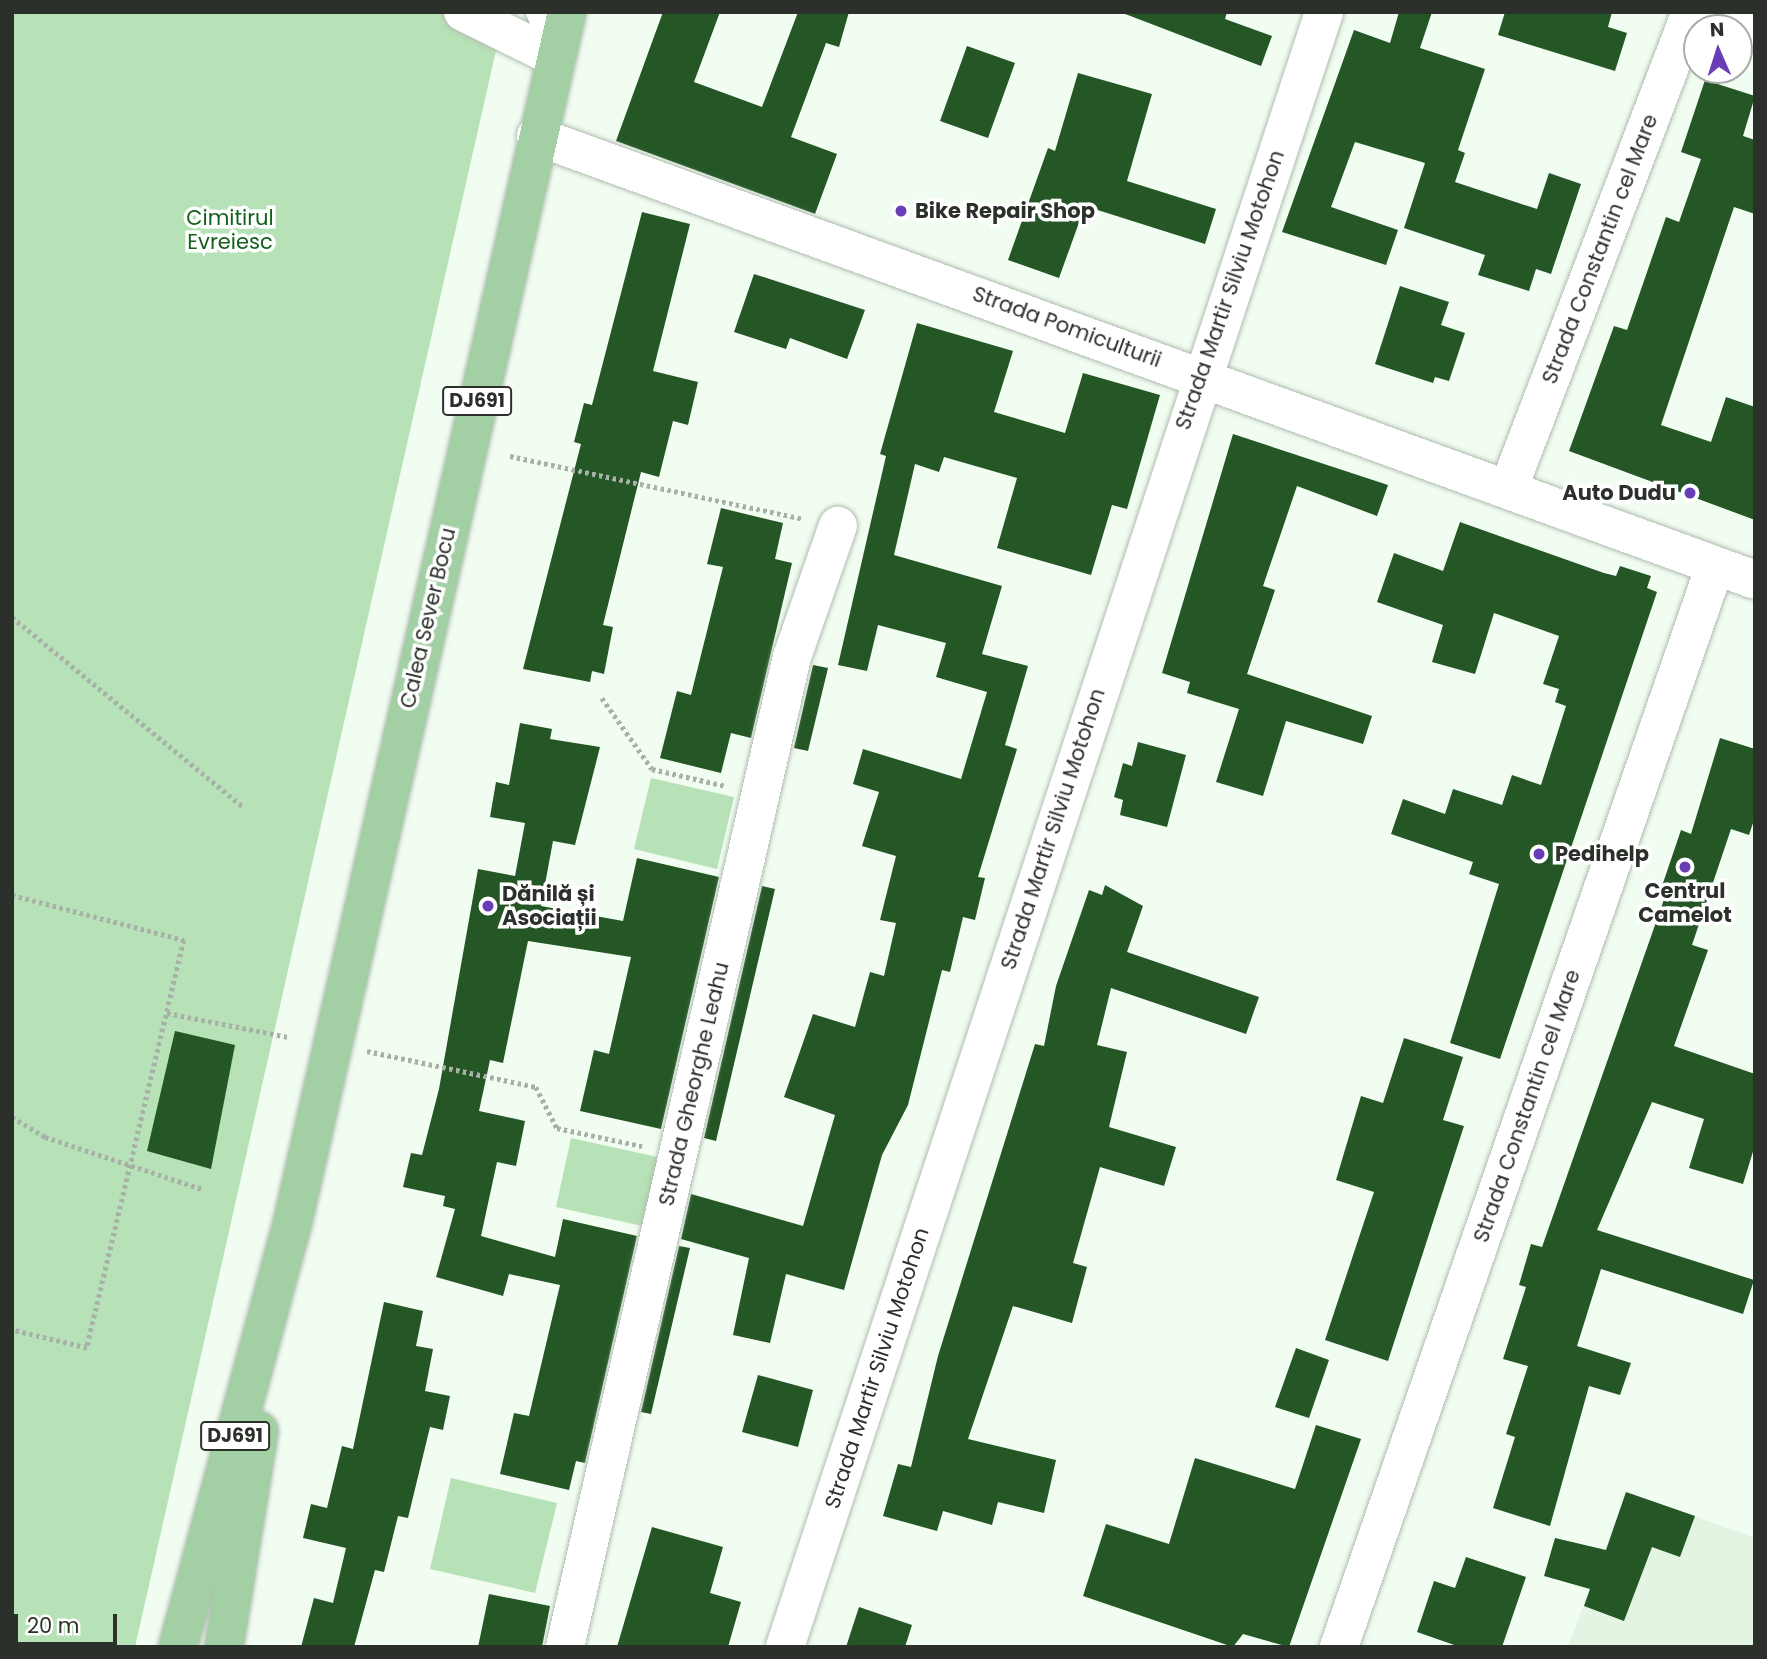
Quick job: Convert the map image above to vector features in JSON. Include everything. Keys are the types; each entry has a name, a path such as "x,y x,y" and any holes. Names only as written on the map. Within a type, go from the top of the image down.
{"main road":[{"name":"Calea Sever Bocu","path":"178,1647 292,1225 566,12"},
{"name":"Calea Sever Bocu","path":"224,1647 292,1225"}],"street":[{"path":"463,12 556,58"},
{"name":"Strada Martir Silviu Motohon","path":"785,1647 1201,375 1324,12"},
{"name":"Strada Constantin cel Mare","path":"1509,486 1692,12"},
{"path":"1699,12 1755,32"},
{"name":"Strada Pomiculturii","path":"536,136 1509,486 1755,580"},
{"name":"Strada Gheorghe Leahu","path":"565,1647 792,657 838,526"},
{"name":"Strada Constantin cel Mare","path":"1339,1647 1715,566"}],"lane":[{"path":"535,12 556,58"}],"path":[{"path":"510,456 838,526"},
{"path":"12,617 242,806"},
{"path":"602,698 652,769 761,794"},
{"path":"12,895 184,940 87,1348 12,1330"},
{"path":"167,1013 288,1037"},
{"path":"359,1049 537,1087 557,1128 678,1154"},
{"path":"12,1117 45,1137 130,1168 202,1189"}],"shaded area":[{"path":"1626,1492 1755,1538 1755,1647 1568,1647"}],"green space":[{"name":"Cimitirul Evreiesc","path":"12,12 444,12 497,46 135,1647 12,1647"},
{"path":"651,778 734,797 717,869 634,849"},
{"path":"571,1138 662,1158 647,1227 556,1207"},
{"path":"451,1478 557,1503 535,1593 430,1569"}],"building":[{"path":"663,12 720,12 694,82 762,107 798,12 849,12 839,47 826,43 791,137 837,154 815,214 616,141"},
{"path":"1120,12 1227,12 1225,19 1272,36 1261,66"},
{"path":"1399,12 1432,12 1420,48 1485,69 1458,150 1465,153 1455,182 1537,209 1549,173 1581,184 1551,274 1536,269 1529,291 1478,275 1485,255 1404,228 1425,163 1355,142 1331,207 1398,230 1386,265 1282,232 1354,30 1390,43"},
{"path":"1505,12 1612,12 1608,27 1627,33 1615,71 1498,35"},
{"path":"967,46 1015,63 988,138 940,121"},
{"path":"1078,73 1152,94 1127,181 1216,209 1205,244 1085,206 1059,278 1008,260 1048,148 1055,151"},
{"path":"1704,84 1718,84 1755,96 1743,136 1755,140 1755,214 1734,207 1661,425 1711,442 1726,397 1755,407 1755,520 1569,451 1614,326 1627,330 1666,217 1679,222 1701,159 1681,152"},
{"path":"642,212 690,224 653,371 698,382 688,425 673,421 659,477 641,472 603,625 613,627 604,674 592,671 590,682 523,669 581,444 574,442 584,403 592,405"},
{"path":"754,274 865,310 847,359 790,338 786,349 734,332"},
{"path":"1400,286 1449,302 1441,325 1465,333 1449,381 1435,377 1433,383 1375,364"},
{"path":"917,323 1013,351 994,412 1065,433 1083,373 1160,395 1127,509 1112,505 1091,575 997,548 1017,478 944,457 939,472 915,464 894,555 1002,586 982,654 1028,666 1005,745 1017,749 978,877 985,878 975,920 963,917 950,972 942,970 908,1105 882,1155 844,1290 786,1274 770,1343 733,1335 749,1258 681,1239 691,1194 803,1226 835,1115 784,1097 813,1014 855,1027 870,972 884,976 896,923 880,920 896,856 862,846 879,792 853,784 863,749 961,779 987,692 936,677 946,643 878,625 867,671 838,665 886,456 880,454"},
{"path":"1233,434 1388,485 1377,516 1297,486 1263,586 1275,590 1247,674 1372,716 1363,744 1286,721 1263,796 1216,782 1239,709 1187,693 1190,682 1162,673"},
{"path":"721,508 783,523 775,559 792,563 751,738 731,733 721,773 660,758 677,691 691,695 723,567 707,564"},
{"path":"1460,522 1604,573 1616,576 1620,566 1651,576 1647,588 1657,592 1500,1059 1450,1043 1499,884 1469,874 1473,862 1391,834 1403,799 1445,814 1453,789 1502,805 1512,775 1541,785 1566,706 1555,702 1559,689 1543,684 1559,636 1494,613 1475,674 1432,662 1443,625 1377,602 1394,553 1443,571"},
{"path":"813,665 828,668 808,751 794,748"},
{"path":"520,723 552,729 550,739 600,747 575,845 553,841 541,906 623,921 637,858 719,877 661,1129 580,1111 594,1050 609,1054 631,957 528,941 503,1063 490,1060 479,1111 525,1121 516,1166 497,1162 481,1236 555,1257 563,1219 637,1236 585,1463 576,1461 569,1490 500,1474 514,1413 529,1416 560,1285 509,1274 503,1296 436,1277 455,1209 443,1206 445,1196 403,1187 411,1153 422,1155 439,1089 478,869 515,876 525,823 490,817 496,782 509,785"},
{"path":"1720,738 1755,749 1755,817 1749,835 1731,829 1692,945 1708,950 1674,1046 1755,1074 1755,1145 1743,1184 1689,1168 1704,1119 1652,1102 1597,1230 1754,1280 1743,1314 1601,1269 1577,1346 1631,1363 1620,1395 1589,1386 1550,1526 1493,1508 1515,1437 1506,1434 1528,1366 1503,1359 1526,1287 1519,1285 1531,1244 1542,1247 1668,888 1662,886 1681,830 1691,834"},
{"path":"1138,742 1186,755 1167,827 1120,815 1123,800 1114,797 1123,763 1132,766"},
{"path":"1105,885 1143,906 1127,952 1259,997 1246,1034 1111,988 1097,1045 1127,1052 1109,1127 1176,1147 1164,1186 1100,1167 1073,1263 1087,1267 1072,1323 1013,1306 968,1439 1056,1460 1044,1513 998,1502 992,1525 943,1511 937,1531 883,1516 898,1464 911,1467 938,1356 1035,1044 1044,1046 1056,986 1089,890 1102,895"},
{"path":"762,886 775,889 716,1141 704,1138"},
{"path":"175,1031 235,1045 211,1169 147,1151"},
{"path":"1404,1038 1463,1057 1443,1120 1464,1126 1388,1361 1325,1340 1374,1192 1336,1180 1361,1096 1383,1103"},
{"path":"679,1246 690,1248 651,1414 641,1412"},
{"path":"384,1302 423,1311 416,1346 433,1349 425,1391 450,1396 443,1430 430,1427 408,1518 398,1516 384,1572 375,1570 354,1647 301,1647 314,1598 333,1603 346,1548 303,1538 311,1504 327,1508 342,1446 353,1449"},
{"path":"1296,1348 1329,1360 1309,1418 1275,1407"},
{"path":"758,1375 813,1390 798,1447 742,1432"},
{"path":"1316,1425 1361,1439 1289,1647 1243,1634 1233,1647 1083,1596 1106,1524 1169,1544 1195,1458 1295,1489"},
{"path":"1626,1492 1695,1516 1680,1557 1652,1547 1624,1621 1584,1606 1590,1589 1544,1576 1555,1538 1606,1550"},
{"path":"652,1527 723,1547 710,1593 741,1602 728,1647 617,1647"},
{"path":"1466,1557 1526,1577 1502,1647 1460,1647 1417,1632 1434,1581 1455,1588"},
{"path":"489,1594 550,1606 542,1647 478,1647"},
{"path":"859,1607 912,1625 905,1647 846,1647"}],"place":[{"name":"Bike Repair Shop","path":"901,211"},
{"name":"Auto Dudu","path":"1690,493"},
{"name":"Pedihelp","path":"1539,854"},
{"name":"Centrul Camelot","path":"1685,867"},
{"name":"Dănilă și Asociații","path":"488,906"}]}
